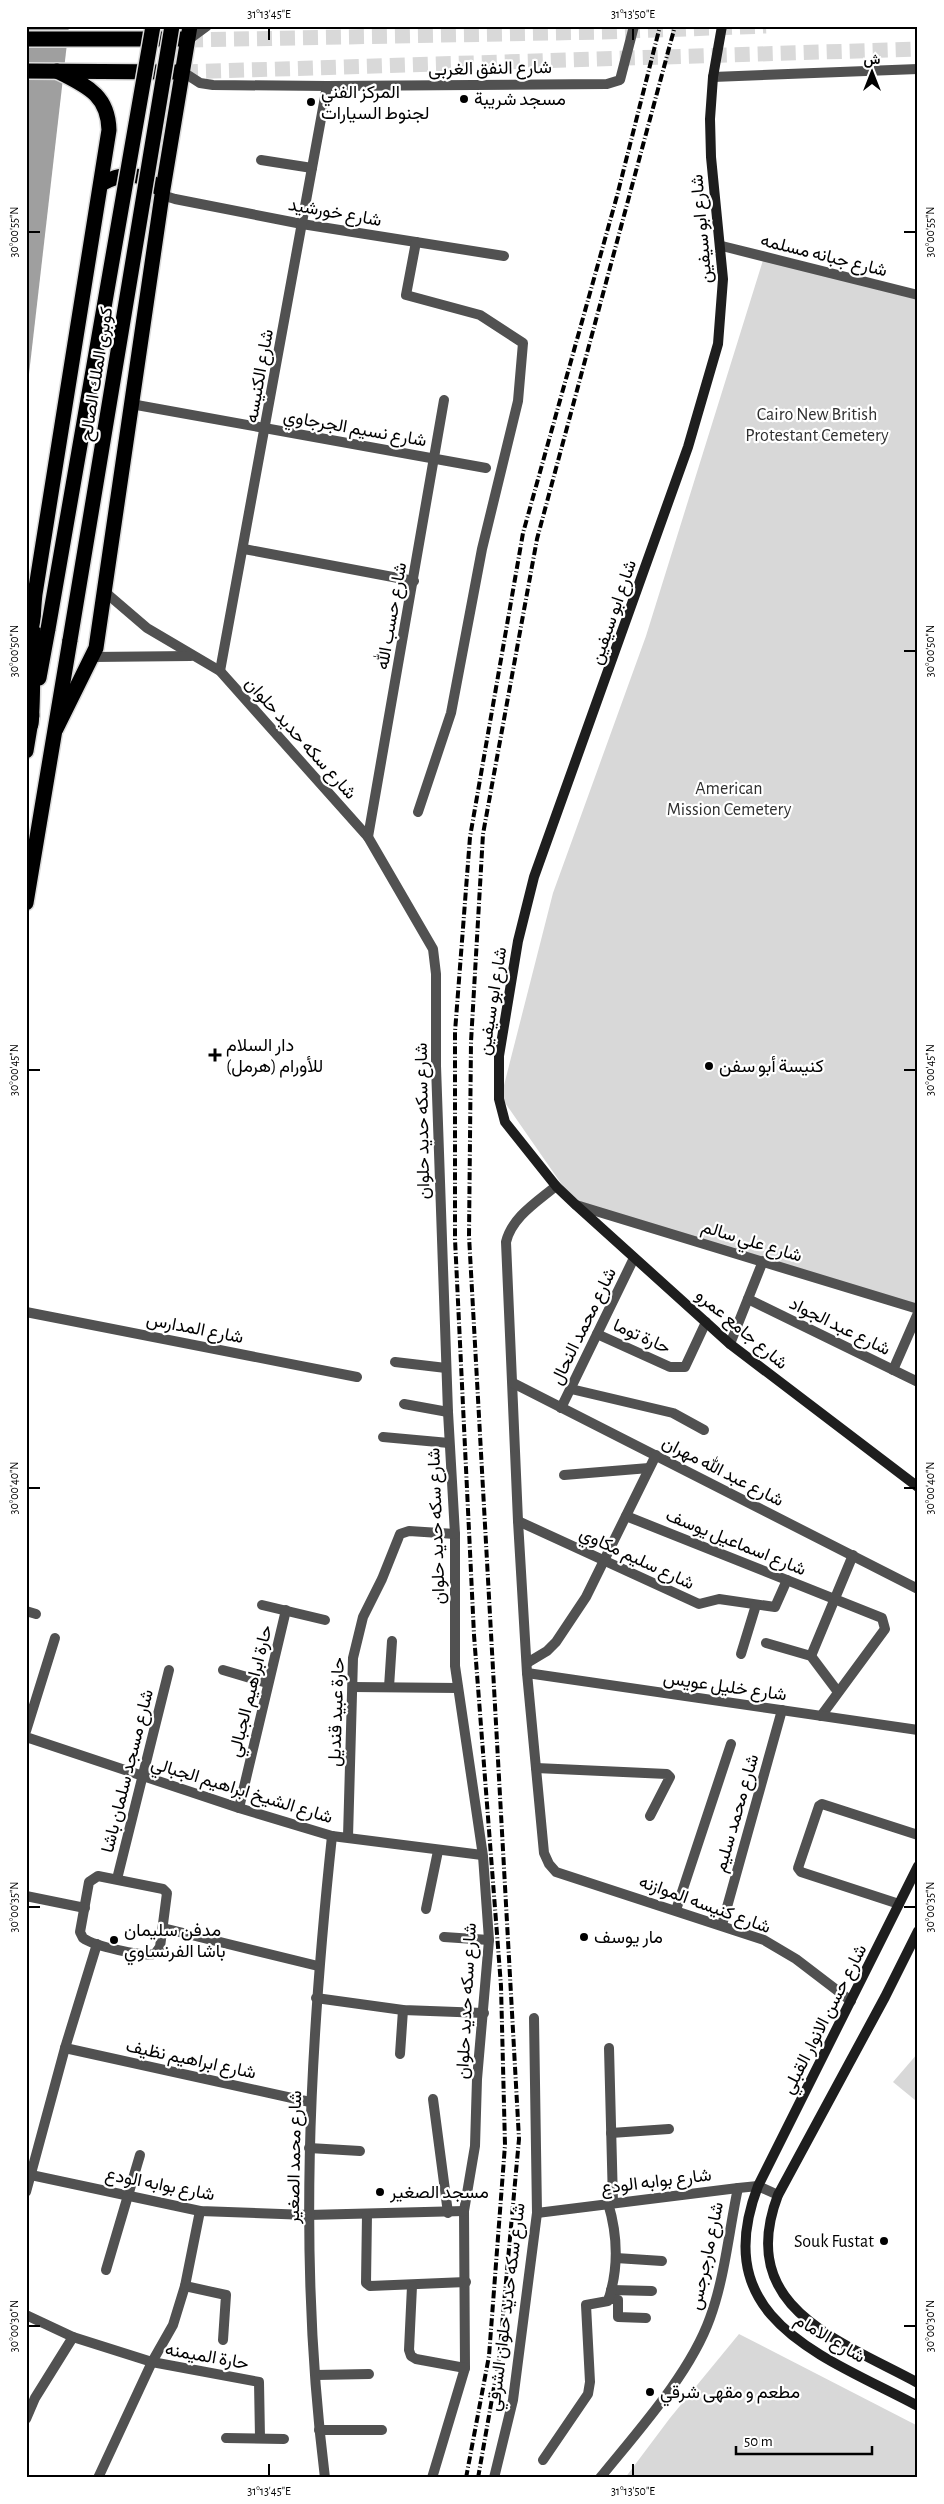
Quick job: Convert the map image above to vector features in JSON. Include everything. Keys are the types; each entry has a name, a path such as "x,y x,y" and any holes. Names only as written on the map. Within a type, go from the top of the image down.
{"highway":[{"name":"كوبرى الملك الصالح","path":"31,724 153,26"},
{"name":"كوبرى الملك الصالح","path":"56,728 172,26"},
{"path":"26,38 66,39 98,32 189,33 162,194 105,592 93,657 73,691 56,728 26,903"},
{"path":"26,71 182,72"},
{"path":"26,751 31,724 34,676 31,628 35,594 102,184 109,130 108,114 104,102 84,87 57,71"},
{"path":"102,184 111,178 134,175 155,186 162,194"}],"street":[{"path":"189,33 207,26"},
{"name":"شارع النفق الغربى","path":"182,72 200,83 213,85 607,84 620,80 634,26"},
{"name":"شارع ابو سيفين","path":"556,1186 505,1122 499,1098 499,1056 518,940 534,877 597,705 698,414 718,344 723,279 722,246 711,157 710,119 713,77 722,26"},
{"path":"713,77 918,69"},
{"name":"شارع الكنيسه","path":"220,671 266,428 327,86"},
{"path":"261,160 312,168"},
{"name":"شارع خورشيد","path":"162,194 175,199 302,224 504,256"},
{"path":"416,242 406,295 480,314 523,343 518,401 482,549 451,713 418,812"},
{"name":"شارع جبانه مسلمه","path":"722,246 918,295"},
{"name":"شارع حسب الله","path":"368,837 444,400"},
{"name":"شارع نسيم الجرجاوي","path":"131,404 486,468"},
{"path":"244,548 414,581"},
{"name":"شارع سكه حديد حلوان","path":"105,592 147,628 220,671 368,837 428,937 434,955 446,1368 455,1534 455,1666 482,1855 488,1940 475,2146 464,2211 466,2282 465,2368 432,2478"},
{"name":"شارع سكه حديد حلوان","path":"93,657 192,656"},
{"path":"556,1186 516,1221 509,1230 506,1242 518,1521 527,1668 536,1768 668,1774 670,1777 650,1816"},
{"name":"شارع جامع عمرو","path":"556,1186 730,1344 918,1486"},
{"name":"شارع علي سالم","path":"576,1205 763,1261 918,1311"},
{"name":"شارع محمد النحال","path":"562,1408 634,1258"},
{"path":"730,1344 763,1261"},
{"name":"شارع عبد الجواد","path":"748,1299 918,1382"},
{"path":"893,1370 918,1311"},
{"name":"شارع المدارس","path":"26,1312 357,1376"},
{"name":"حارة توما","path":"597,1334 670,1367 685,1368 706,1322"},
{"path":"395,1362 446,1368"},
{"name":"شارع عبد الله مهران","path":"513,1383 918,1589"},
{"path":"571,1389 673,1413 704,1430"},
{"path":"404,1404 448,1412"},
{"path":"383,1437 449,1442"},
{"path":"527,1668 556,1642 586,1597 656,1455"},
{"path":"564,1475 649,1468"},
{"name":"شارع اسماعيل يوسف","path":"626,1516 882,1618 885,1622 885,1629 838,1692"},
{"name":"شارع سليم مكاوي","path":"518,1521 699,1604 719,1599 775,1607 787,1580"},
{"name":"حارة عبيد قنديل","path":"348,1837 353,1658 363,1617 382,1579 400,1534 409,1531 455,1534"},
{"path":"811,1656 853,1555"},
{"path":"262,1605 325,1620"},
{"path":"741,1654 756,1605"},
{"name":"حارة ابراهيم الجبالي","path":"239,1808 267,1683 286,1610"},
{"path":"26,1731 55,1638"},
{"path":"388,1687 392,1641"},
{"path":"766,1643 811,1656 838,1692 821,1716"},
{"name":"شارع خليل عويس","path":"527,1668 782,1710 918,1730"},
{"name":"شارع مسجد سلمان باشا","path":"117,1880 141,1775 169,1670"},
{"path":"223,1670 267,1683"},
{"path":"353,1687 458,1688"},
{"name":"شارع محمد سليم","path":"722,1925 782,1710"},
{"name":"شارع الشيخ ابراهيم الجبالي","path":"26,1737 239,1808 332,1836 438,1851 482,1855"},
{"path":"676,1910 731,1744"},
{"name":"شارع كنيسه الموازنه","path":"536,1768 544,1853 549,1864 556,1872 764,1940 796,1959 851,2001"},
{"path":"900,1904 801,1872 798,1868 819,1806 822,1804 918,1836"},
{"name":"شارع محمد الصغير","path":"325,2478 319,2430 308,2215 310,2102 318,1966 332,1836"},
{"path":"426,1909 438,1851"},
{"name":"شارع حسن الانوار القبلي","path":"758,2186 918,1866"},
{"path":"98,1876 165,1891 168,1898 160,1947 155,1954 151,1955 86,1940 81,1935 85,1908 91,1879 98,1876"},
{"path":"26,1896 85,1908"},
{"path":"163,1928 318,1966"},
{"path":"778,2195 885,1997 918,1931"},
{"path":"444,1937 488,1940"},
{"path":"26,2192 65,2048 97,1944"},
{"path":"316,1998 403,2010 484,2013"},
{"path":"400,2054 403,2010"},
{"name":"شارع سكه حديد حلوان الشرقي","path":"494,2478 513,2400 537,2213 534,2018"},
{"name":"شارع ابراهيم نظيف","path":"65,2048 310,2102"},
{"path":"543,2460 588,2394 590,2382 586,2305 606,2302 610,2294 616,2258 615,2225 611,2203 609,2048"},
{"path":"433,2099 448,2213"},
{"path":"611,2133 668,2129"},
{"path":"309,2148 360,2151"},
{"path":"106,2270 140,2155"},
{"name":"شارع بوابه الودع","path":"31,2175 200,2211 308,2215 448,2213 464,2211"},
{"name":"شارع بوابه الودع","path":"537,2213 758,2186 778,2195"},
{"name":"شارع الامام","path":"758,2186 748,2220 745,2248 747,2270 765,2309 784,2330 800,2342 918,2406"},
{"name":"شارع مارجرجس","path":"600,2478 655,2409 700,2340 716,2297 738,2188"},
{"name":"شارع الامام","path":"778,2195 769,2222 768,2238 772,2270 782,2295 800,2315 818,2328 918,2383"},
{"path":"98,2478 152,2362 173,2325 185,2286 200,2211"},
{"path":"367,2214 366,2283 373,2287 466,2282"},
{"path":"616,2258 662,2261"},
{"path":"185,2286 226,2295 223,2340"},
{"path":"412,2286 409,2350 411,2356 416,2360 465,2368"},
{"path":"610,2294 652,2291"},
{"path":"610,2294 618,2300 618,2317 646,2318"},
{"path":"26,2315 73,2337 152,2362"},
{"path":"26,2419 35,2398 73,2337"},
{"name":"حارة الميمنه","path":"152,2362 259,2382 261,2387 260,2438"},
{"path":"316,2375 369,2374"},
{"path":"319,2430 382,2430"},
{"path":"226,2438 284,2439"}],"green space":[{"path":"764,257 918,295 918,1312 576,1205 501,1097 553,893 646,636"},
{"path":"918,2053 918,2097 915,2100 893,2082"},
{"path":"739,2334 918,2426 918,2478 625,2478 670,2418"}],"shaded area":[{"path":"26,26 69,26 26,400"}],"tunnel":[{"path":"188,40 602,32 766,26"},
{"path":"183,72 918,49"}],"railway":[{"path":"466,2478 489,2356 505,2145 501,1986 474,1635 455,1239 455,1032 470,837 523,533 617,196 660,26"},
{"path":"478,2478 499,2359 519,2139 469,1236 471,1042 483,834 537,539 675,26"}],"place":[{"name":"مسجد شريبة","path":"464,99"},
{"name":"المركز الفني لجنوط السيارات","path":"311,102"},
{"name":"دار السلام للأورام (هرمل)","path":"215,1055"},
{"name":"كنيسة أبو سفن","path":"709,1066"},
{"name":"مار يوسف","path":"584,1937"},
{"name":"مدفن سليمان باشا الفرنساوي","path":"114,1940"},
{"name":"مسجد الصغير","path":"380,2192"},
{"name":"Souk Fustat","path":"884,2241"},
{"name":"مطعم و مقهى شرقي","path":"650,2392"}],"park label":[{"name":"Cairo New British Protestant Cemetery","path":"817,424"},
{"name":"American Mission Cemetery","path":"729,798"}]}
